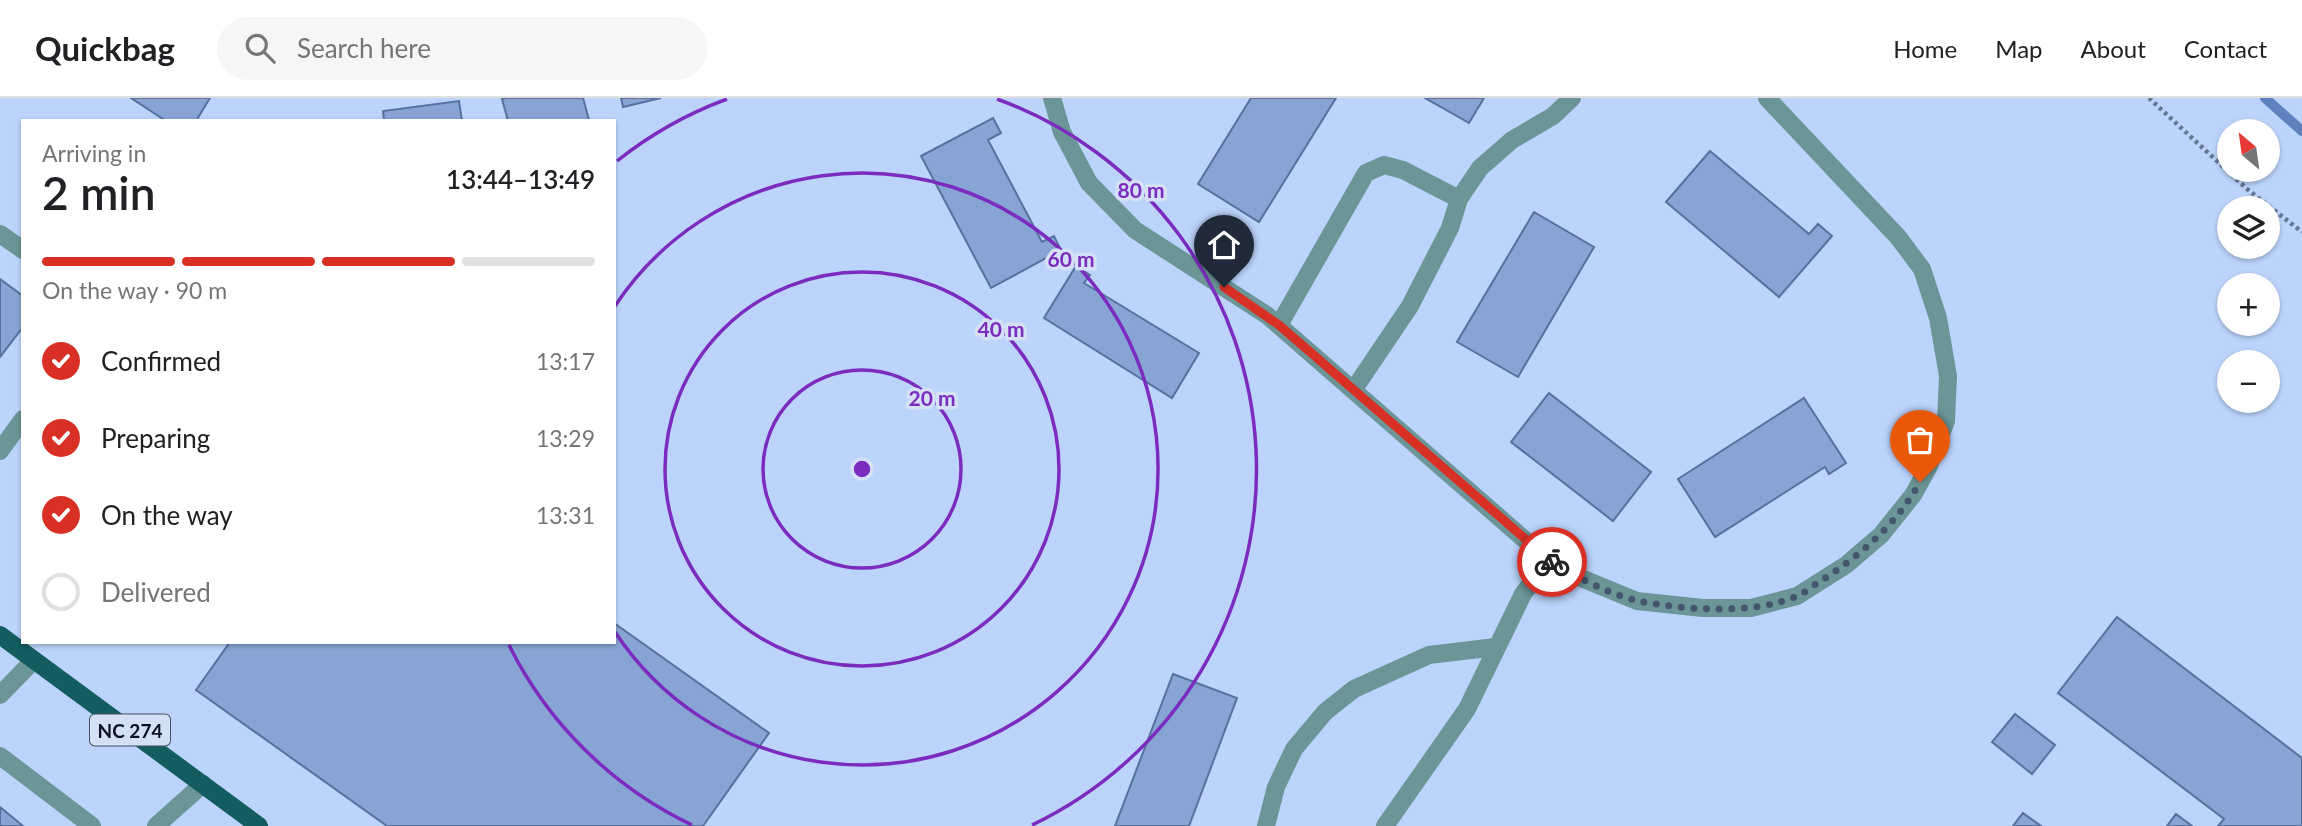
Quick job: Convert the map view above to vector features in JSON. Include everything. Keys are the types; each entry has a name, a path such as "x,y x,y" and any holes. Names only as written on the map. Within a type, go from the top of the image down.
{"main road":[{"name":"NC 274","path":"0,635 259,826"}],"lane":[{"path":"1052,98 1062,132 1089,183 1135,230 1279,325 1548,560 1569,573 1637,601 1703,608 1751,608 1797,596 1846,565 1881,536 1913,495 1928,468 1946,421 1948,376 1938,318 1922,269 1898,237 1767,98"},
{"path":"1353,389 1410,306 1450,228 1459,199 1480,168 1512,140 1553,116 1572,98"},
{"path":"1279,325 1366,173 1384,165 1403,170 1459,199"},
{"path":"0,234 21,249"},
{"path":"0,451 21,422"},
{"path":"1385,826 1467,709 1522,594 1548,560"},
{"path":"1266,826 1276,787 1294,749 1325,712 1354,689 1429,655 1496,647"},
{"path":"0,695 34,660"},
{"path":"0,756 92,826"},
{"path":"156,826 203,784"}],"path":[{"path":"2149,98 2247,189 2302,232"}],"building":[{"path":"131,98 210,98 197,119 163,119"},
{"path":"583,98 589,119 507,119 502,99"},
{"path":"621,98 661,98 623,107"},
{"path":"1251,98 1336,98 1259,222 1198,184"},
{"path":"1425,98 1484,98 1469,123"},
{"path":"459,101 462,119 384,119 383,111"},
{"path":"993,118 1001,133 988,140 1042,242 1054,236 1061,250 991,288 921,156"},
{"path":"1710,151 1809,234 1818,224 1832,236 1779,297 1666,202"},
{"path":"1534,212 1594,247 1518,377 1457,342"},
{"path":"1076,266 1090,275 1084,283 1199,353 1172,398 1044,318"},
{"path":"0,279 21,295 21,330 0,357"},
{"path":"1549,393 1651,472 1613,521 1511,442"},
{"path":"1804,398 1846,463 1829,474 1825,467 1715,537 1678,479"},
{"path":"2117,617 2302,758 2302,826 2218,826 2224,819 2058,693"},
{"path":"616,624 769,733 703,826 387,826 196,690 229,644 616,644"},
{"path":"1173,674 1237,698 1189,826 1115,826"},
{"path":"2015,714 2055,745 2032,774 1992,742"},
{"path":"0,807 23,826 0,826"},
{"path":"2023,813 2041,826 2013,826"},
{"path":"2176,814 2192,826 2167,826"}],"waterway":[{"path":"2265,98 2302,131"}],"way so far":[{"path":"1552,562 1569,573 1637,601 1703,608 1751,608 1797,596 1846,565 1881,536 1920,482"}],"route":[{"path":"1224,287 1279,325 1469,493 1552,562"}]}
